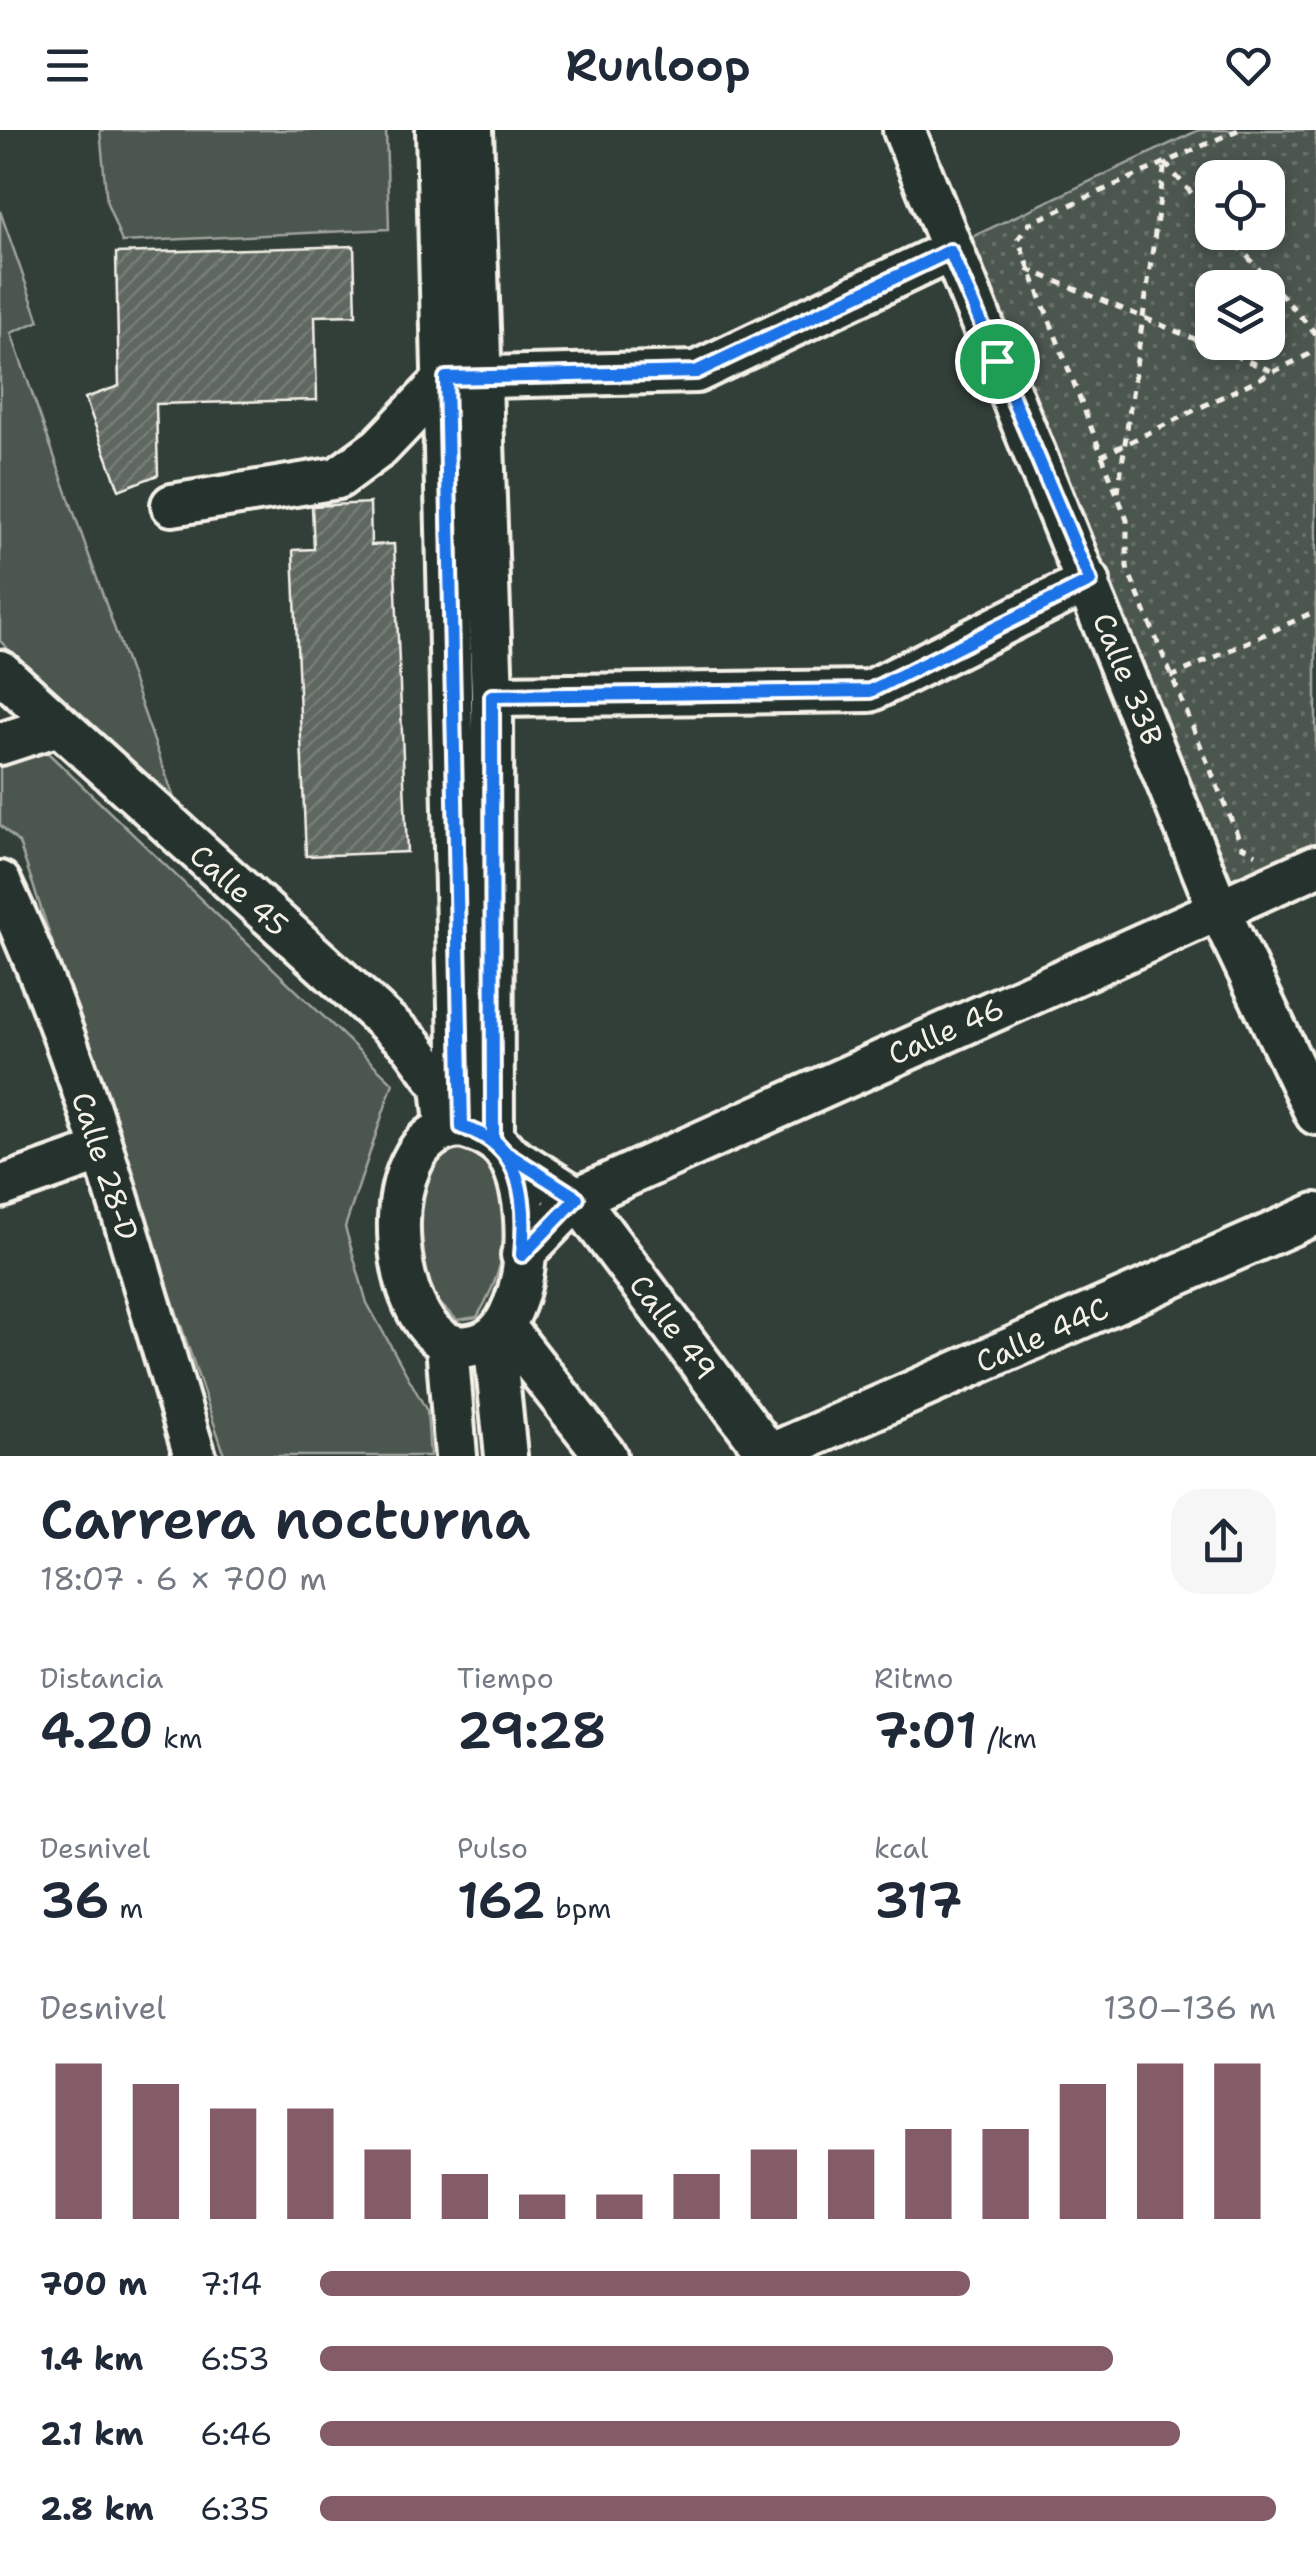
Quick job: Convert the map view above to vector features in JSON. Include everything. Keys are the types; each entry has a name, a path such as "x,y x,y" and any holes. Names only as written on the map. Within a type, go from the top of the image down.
{"street":[{"path":"437,130 492,696 477,1137"},
{"path":"472,130 464,377 477,1137 518,1181 524,1226 515,1306 499,1332 506,1456"},
{"name":"Calle 33B","path":"904,130 950,251 1090,581 1218,908 1316,1114"},
{"path":"172,506 338,478 464,377 696,372 950,251"},
{"path":"492,696 870,691 1090,581"},
{"name":"Calle 45","path":"0,671 56,726 412,1045 477,1137"},
{"path":"0,744 56,726"},
{"name":"Calle 46","path":"522,1255 577,1198 1316,866"},
{"name":"Calle 28-D","path":"0,882 15,952 102,1151 195,1456"},
{"path":"499,1332 461,1347 447,1344 428,1330 415,1311 405,1282 400,1211 416,1150 429,1134 477,1137 577,1198"},
{"path":"0,1187 102,1151"},
{"name":"Calle 49","path":"577,1198 769,1456"},
{"name":"Calle 44C","path":"769,1456 1316,1214"},
{"path":"499,1332 606,1456"},
{"path":"447,1344 456,1456"}],"path":[{"path":"1238,130 1030,223 1018,238 1118,497 1130,532 1124,556 1127,568 1171,678 1242,846 1259,855 1270,852"},
{"path":"1164,163 1195,198"},
{"path":"1118,497 1164,163"},
{"path":"1242,250 1316,334"},
{"path":"1027,269 1274,372"},
{"path":"1102,456 1316,351"},
{"path":"1171,678 1316,611"}],"shaded area":[{"path":"100,130 386,130 389,229 122,242 107,203"},
{"path":"1199,130 1316,130 1316,854 1236,889 961,242"},
{"path":"0,211 39,321 11,333 182,821 0,641"},
{"path":"47,752 393,1083 345,1227 367,1303 427,1411 430,1456 225,1456 19,843 0,825 0,765"},
{"path":"463,1142 497,1166 504,1227 501,1262 488,1298 477,1317 457,1320 433,1296 421,1274 421,1209 430,1169 448,1149"}],"building":[{"path":"354,246 356,315 315,316 317,400 156,404 158,475 119,490 85,398 119,386 116,253"},
{"path":"370,503 371,545 394,544 407,852 306,856 293,550 314,549 312,506"}],"route":[{"path":"997,361 950,251 696,372 446,378 462,1127 493,1139 506,1153 518,1181 524,1226 522,1255 577,1198 506,1153 493,1139 492,696 870,691 1090,581 997,361"}]}
